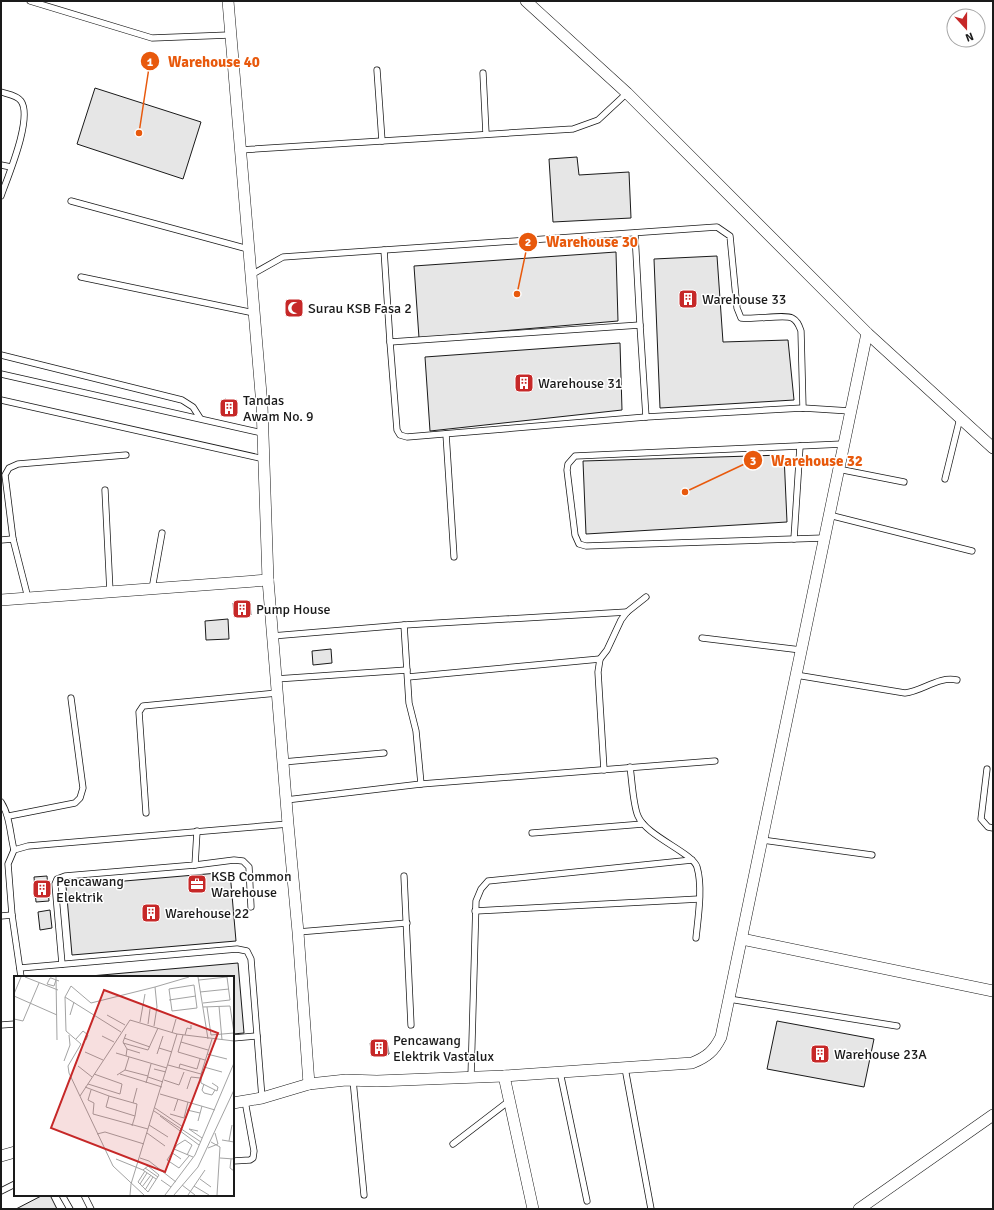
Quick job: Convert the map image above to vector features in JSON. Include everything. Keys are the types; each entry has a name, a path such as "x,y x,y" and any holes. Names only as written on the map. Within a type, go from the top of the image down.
{"street":[{"path":"228,1 229,35 254,313 264,459 268,580 272,636 298,932 309,1084"},
{"path":"526,1 627,93 867,333 993,448"},
{"path":"234,1103 262,1098 309,1084 352,1080 377,1081 504,1076 692,1063 707,1057 716,1048 722,1037 867,333"},
{"path":"1,600 268,580"},
{"path":"742,939 993,990"},
{"path":"504,1076 533,1209"},
{"path":"859,1209 993,1115"},
{"path":"1,1156 14,1152"}],"lane":[{"path":"30,1 152,38 229,35"},
{"path":"377,70 382,141"},
{"path":"483,73 486,134"},
{"path":"1,92 16,97 21,101 24,113 23,129 1,196"},
{"path":"240,150 573,129 585,126 598,120 627,93"},
{"path":"1,165 10,167"},
{"path":"71,201 248,249"},
{"path":"251,274 283,257 634,234 717,227 730,236 737,308 742,318 751,320 791,317 797,322 801,331 803,408"},
{"path":"634,234 646,417"},
{"path":"384,250 397,430 400,435 406,437 646,417 803,408 850,411"},
{"path":"82,277 254,313"},
{"path":"390,342 640,325"},
{"path":"1,355 182,400 193,407 200,418"},
{"path":"1,374 262,433"},
{"path":"1,400 264,459"},
{"path":"945,479 960,418"},
{"path":"446,434 454,557"},
{"path":"824,538 586,546 579,544 575,536 567,470 568,464 575,456 843,444"},
{"path":"794,539 800,446"},
{"path":"28,598 13,539 5,475 9,468 18,464 126,455"},
{"path":"838,469 904,482"},
{"path":"105,490 110,592"},
{"path":"829,515 972,552"},
{"path":"152,589 162,533"},
{"path":"1,540 13,539"},
{"path":"604,770 598,672 600,659 607,650 621,620 627,612 646,597"},
{"path":"272,636 404,625 627,612"},
{"path":"404,625 407,670 421,784"},
{"path":"702,638 801,650"},
{"path":"408,677 600,659"},
{"path":"276,679 407,670"},
{"path":"796,675 905,693 912,692 935,681 951,678 957,680"},
{"path":"146,813 139,712 143,706 277,693"},
{"path":"9,816 75,803 80,798 82,788 70,698"},
{"path":"283,762 384,753"},
{"path":"286,800 421,784 715,761"},
{"path":"630,767 638,816 643,824 664,842 692,860 697,866 699,899 696,938"},
{"path":"987,769 981,819 988,827 993,828"},
{"path":"1,802 9,816 9,827 14,850 8,864 12,915 21,976"},
{"path":"14,850 28,846 288,824"},
{"path":"532,833 643,824"},
{"path":"195,865 197,831"},
{"path":"762,840 872,855"},
{"path":"62,964 55,884 57,879 65,876 195,865 234,860 243,861 249,867 251,907"},
{"path":"471,1077 475,912 476,901 481,889 488,881 692,860"},
{"path":"404,876 412,1025"},
{"path":"475,912 699,899"},
{"path":"1,916 12,915"},
{"path":"298,932 407,923"},
{"path":"20,968 237,949 247,951 250,959 262,1098"},
{"path":"729,999 897,1026"},
{"path":"1,1025 14,1024"},
{"path":"234,1038 257,1036"},
{"path":"625,1068 651,1209"},
{"path":"560,1072 587,1201"},
{"path":"352,1080 364,1195"},
{"path":"453,1144 510,1100"},
{"path":"234,1161 250,1160 254,1158 245,1101"},
{"path":"1,1190 14,1184"},
{"path":"63,1196 70,1209"},
{"path":"84,1196 91,1209"}],"building":[{"path":"95,88 201,122 183,179 77,144"},
{"path":"577,157 579,175 629,172 631,218 553,222 549,159"},
{"path":"616,252 618,321 419,338 414,266"},
{"name":"Warehouse 33","path":"717,256 723,342 788,340 794,400 660,408 654,259"},
{"name":"Warehouse 31","path":"620,343 622,410 430,431 425,357"},
{"name":"Tandas Awam No. 9","path":"225,399 237,403 233,416 221,413"},
{"path":"784,455 787,522 586,534 583,461"},
{"name":"Pump House","path":"250,602 251,615 234,615 233,603"},
{"path":"228,619 229,639 206,640 205,621"},
{"path":"331,649 332,663 313,665 312,651"},
{"name":"Warehouse 22","path":"230,872 236,941 72,955 66,886"},
{"name":"Pencawang Elektrik","path":"47,876 49,901 36,902 34,877"},
{"name":"Pencawang Elektrik","path":"50,910 52,928 40,930 38,912"},
{"path":"238,963 244,1033 234,1034 234,976 90,976"},
{"name":"Warehouse 23A","path":"777,1021 874,1039 864,1087 767,1069"},
{"name":"Pencawang Elektrik Vastalux","path":"387,1041 389,1054 372,1056 370,1043"},
{"path":"41,1196 50,1196 57,1209 16,1209"}],"place":[{"name":"Warehouse 40","path":"139,133"},
{"name":"Warehouse 30","path":"517,294"},
{"name":"Warehouse 33","path":"688,299"},
{"name":"Surau KSB Fasa 2","path":"294,308"},
{"name":"Warehouse 31","path":"524,383"},
{"name":"Tandas Awam No. 9","path":"229,408"},
{"name":"Warehouse 32","path":"685,492"},
{"name":"Pump House","path":"242,609"},
{"name":"KSB Common Warehouse","path":"197,884"},
{"name":"Pencawang Elektrik","path":"42,889"},
{"name":"Warehouse 22","path":"151,913"},
{"name":"Pencawang Elektrik Vastalux","path":"379,1048"},
{"name":"Warehouse 23A","path":"820,1054"}]}
